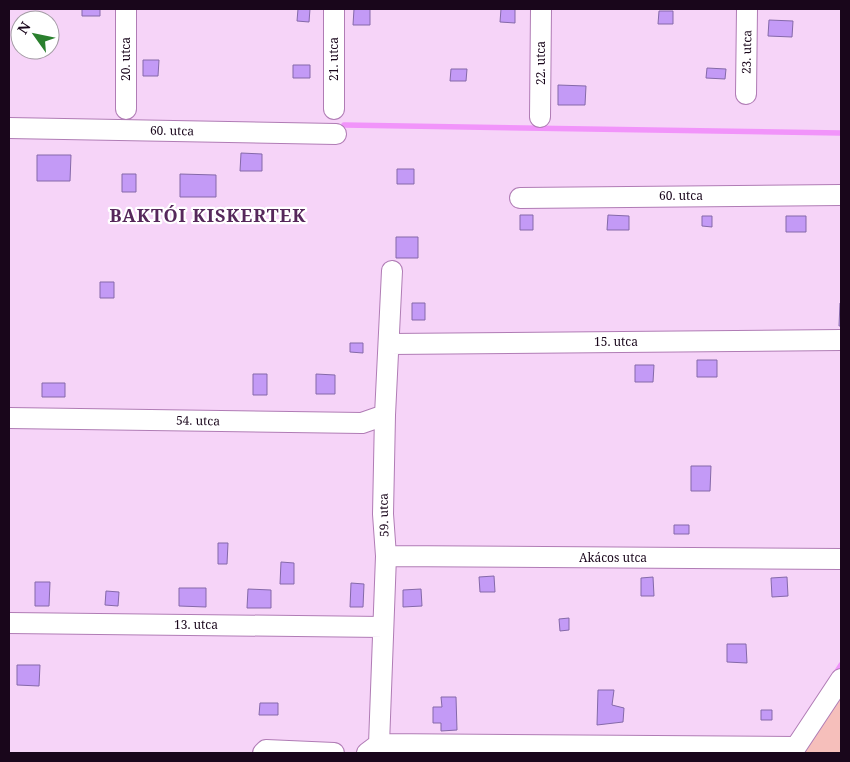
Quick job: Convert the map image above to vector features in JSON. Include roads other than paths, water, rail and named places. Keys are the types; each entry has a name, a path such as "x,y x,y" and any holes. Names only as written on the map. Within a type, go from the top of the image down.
{"street":[{"name":"20. utca","path":"126,9 126,110"},
{"name":"21. utca","path":"334,9 334,109"},
{"name":"22. utca","path":"540,117 541,9"},
{"name":"23. utca","path":"746,94 748,9"},
{"name":"60. utca","path":"9,128 336,134"},
{"name":"60. utca","path":"520,198 841,195"},
{"name":"59. utca","path":"373,749 383,627 386,556 383,514 385,415 390,344 392,271"},
{"name":"15. utca","path":"390,344 841,340"},
{"name":"54. utca","path":"9,418 362,423 385,415"},
{"name":"Akácos utca","path":"386,556 841,559"},
{"name":"13. utca","path":"9,623 383,627"},
{"path":"373,749 794,750 841,679"},
{"path":"263,753 266,750 334,753"}],"waterway":[{"path":"344,125 841,133"},
{"path":"834,676 841,665"}],"district":[{"name":"BAKTÓI KISKERTEK","path":"208,216"}]}
